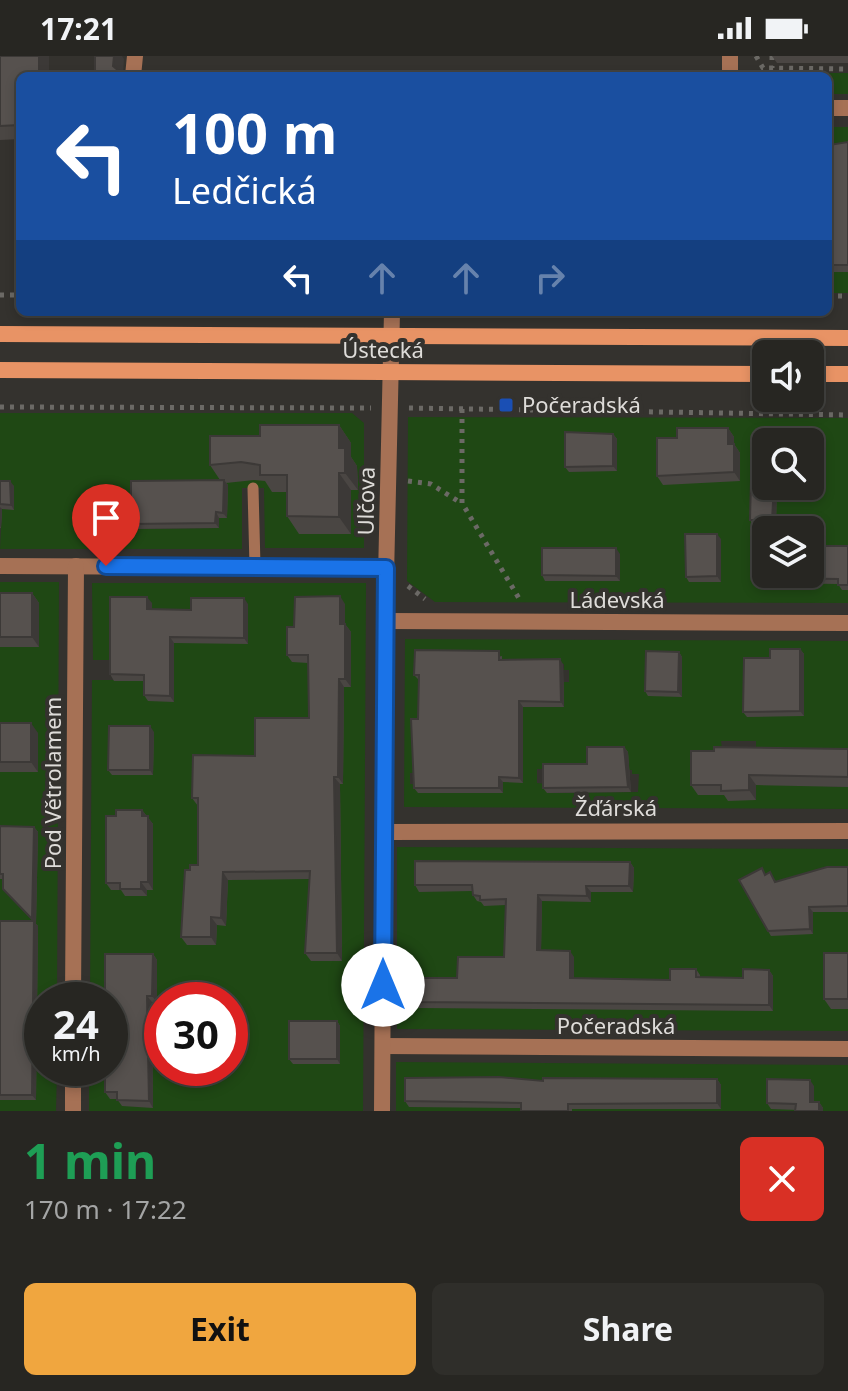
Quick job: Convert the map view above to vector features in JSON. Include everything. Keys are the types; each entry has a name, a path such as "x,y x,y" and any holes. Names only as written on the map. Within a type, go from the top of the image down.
{"main road":[{"name":"Ústecká","path":"0,334 848,338"},
{"name":"Ústecká","path":"0,370 752,374"},
{"path":"824,374 848,374"}],"street":[{"name":"Ulčova","path":"382,1111 385,621 392,316"},
{"path":"0,566 386,568"},
{"name":"Pod Větrolamem","path":"73,982 76,566"},
{"name":"Ládevská","path":"385,621 848,623"},
{"name":"Žďárská","path":"384,832 848,831"},
{"name":"Počeradská","path":"383,1046 848,1049"},
{"path":"73,1086 73,1111"}],"lane":[{"path":"253,488 255,566"}],"path":[{"path":"756,56 759,65 772,68 848,69"},
{"path":"772,56 772,68"},
{"path":"0,407 390,408 848,415"},
{"path":"462,409 462,503"},
{"path":"403,495 403,481 431,484 462,503 523,606 508,606"},
{"path":"402,582 434,606"}],"green space":[{"path":"832,73 848,73 848,94 832,94"},
{"path":"832,127 848,127 848,293 832,293"},
{"path":"0,413 352,413 364,423 364,548 265,548 264,488 242,488 242,549 0,549 2,509 14,509 0,486","holes":["357,466 358,490 351,490 351,534 300,492","227,504 227,518 219,518 219,528 135,529"]},
{"path":"408,417 848,418 848,603 435,602 407,581"},
{"path":"0,582 59,582 57,982 24,982 24,1086 57,1086 56,1111 0,1111"},
{"path":"92,583 366,583 363,1111 89,1111 89,1086 128,1086 128,982 90,982 92,680 116,680 116,660 93,660"},
{"path":"405,639 848,641 848,759 796,785 848,787 848,809 404,807","holes":["564,664 564,670 569,670 569,682 564,682 564,707 540,665","721,741 756,741 756,800 728,795","502,769 502,793 418,793 418,784 410,784 410,773","537,769 632,770 632,774 639,774 638,792 547,793 547,784 537,783"]},
{"path":"397,847 848,849 848,1031 397,1029"},
{"path":"396,1062 848,1065 848,1111 396,1111"}],"building":[{"path":"0,56 39,56 39,72 16,72 16,125 0,126"},
{"path":"95,56 114,56 113,66 120,72 95,72"},
{"path":"848,142 848,265 832,265 832,145"},
{"path":"260,425 339,425 339,448 345,448 345,473 339,473 339,517 287,516 287,475 260,475 260,465 241,462 210,465 210,436 260,436"},
{"path":"677,428 728,428 728,444 734,444 734,472 657,476 657,438 677,438"},
{"path":"565,432 613,434 613,466 565,467"},
{"path":"224,480 223,513 216,512 215,523 131,524 131,481"},
{"path":"752,480 752,500 773,500 772,516 752,516 750,520"},
{"path":"0,481 10,481 11,505 0,504"},
{"path":"685,534 717,534 717,576 686,577"},
{"path":"824,546 848,546 848,585 838,585 838,579 824,579"},
{"path":"542,548 616,548 616,576 542,575"},
{"path":"0,593 32,593 32,637 0,637"},
{"path":"340,596 340,624 345,624 345,679 339,679 338,777 334,777 337,953 305,953 310,871 223,872 221,918 211,917 211,937 181,937 185,870 190,870 190,865 198,865 198,798 192,798 193,755 255,756 255,718 309,718 308,655 287,655 287,627 294,627 295,597"},
{"path":"110,597 147,597 147,609 191,610 191,598 244,598 244,638 170,637 170,696 144,695 144,675 110,674"},
{"path":"770,649 800,649 800,711 743,712 744,658 770,658"},
{"path":"415,650 499,651 499,660 560,659 561,702 519,701 519,778 499,777 499,788 414,788 411,719 418,719 419,675 414,675"},
{"path":"646,651 679,652 678,692 645,691"},
{"path":"0,723 31,723 31,762 0,762"},
{"path":"109,726 150,726 150,770 108,770"},
{"path":"587,747 624,747 628,787 543,788 543,764 587,764"},
{"path":"714,747 848,749 848,777 749,775 749,790 721,791 721,785 691,785 691,751 714,751"},
{"path":"116,810 142,810 142,816 148,816 148,882 141,882 141,889 120,889 120,883 106,883 106,816 116,816"},
{"path":"0,826 34,827 32,919 3,889"},
{"path":"415,861 630,862 629,886 586,886 587,896 538,895 537,950 570,951 570,978 670,980 670,969 696,969 696,977 743,978 743,969 769,970 769,1005 414,1002 415,978 457,978 458,957 504,957 506,899 480,900 480,896 473,895 472,885 415,885"},
{"path":"827,867 848,867 848,906 809,907 810,929 768,931 739,880 762,868 765,875 770,872 775,882"},
{"path":"0,921 34,921 33,982 24,982 24,1086 32,1086 32,1095 0,1095"},
{"path":"824,953 848,953 848,999 824,999"},
{"path":"105,954 153,954 152,982 144,982 144,1086 149,1086 149,1101 117,1100 117,1092 105,1092 105,1086 128,1086 128,982 105,982"},
{"path":"289,1021 337,1021 337,1059 289,1059"},
{"path":"499,1077 543,1081 543,1078 717,1079 717,1103 568,1104 568,1111 521,1111 521,1103 405,1101 405,1078"},
{"path":"767,1079 810,1080 810,1102 819,1102 819,1111 795,1111 796,1104 767,1103"}],"place":[{"name":"Počeradská","path":"506,405"}],"route":[{"path":"106,566 386,568 383,985"}]}
